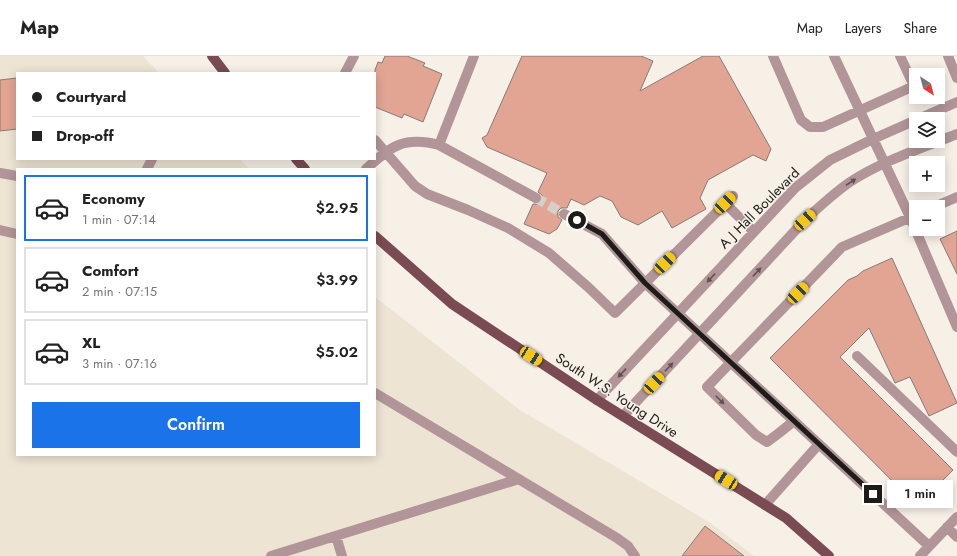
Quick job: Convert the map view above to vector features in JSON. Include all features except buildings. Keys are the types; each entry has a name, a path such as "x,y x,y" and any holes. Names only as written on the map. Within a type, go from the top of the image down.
{"main road":[{"path":"212,56 224,72"},
{"path":"297,160 305,168"},
{"name":"South W.S. Young Drive","path":"376,237 452,304 597,400 786,518 829,556"}],"street":[{"path":"346,72 354,56"},
{"path":"439,145 474,56"},
{"path":"773,56 801,120 810,127 823,127 914,86 900,56"},
{"path":"834,56 884,164 909,209"},
{"path":"951,58 957,78"},
{"name":"A J Hall Boulevard","path":"933,112 957,102"},
{"name":"A J Hall Boulevard","path":"597,400 795,188 830,160 909,123"},
{"path":"623,416 805,220 828,198 852,181 884,164 957,134"},
{"path":"376,141 415,186 427,194 508,228 549,253 615,313 732,196"},
{"path":"367,168 385,152 407,142 426,142 439,145 536,198"},
{"path":"0,173 16,176"},
{"path":"945,202 957,197"},
{"path":"725,203 754,232"},
{"path":"564,214 602,234 645,283 701,333 929,546"},
{"path":"794,420 767,442 756,435 707,387 842,247 909,218"},
{"path":"0,230 16,234"},
{"path":"921,236 957,327"},
{"path":"857,356 957,452"},
{"path":"376,394 617,538 628,546 635,556"},
{"path":"765,505 819,444"},
{"path":"271,556 519,479"},
{"path":"920,556 957,517"},
{"path":"948,527 957,537"},
{"path":"336,536 342,556"}],"shaded area":[{"path":"0,56 143,56 158,72 16,72 16,160 241,160 248,168 16,168 16,456 376,456 376,298 520,410 709,522 754,556 0,556"}],"tunnel":[{"path":"536,198 564,214"}],"route":[{"path":"577,220 602,234 645,283 701,333 873,494"}]}
